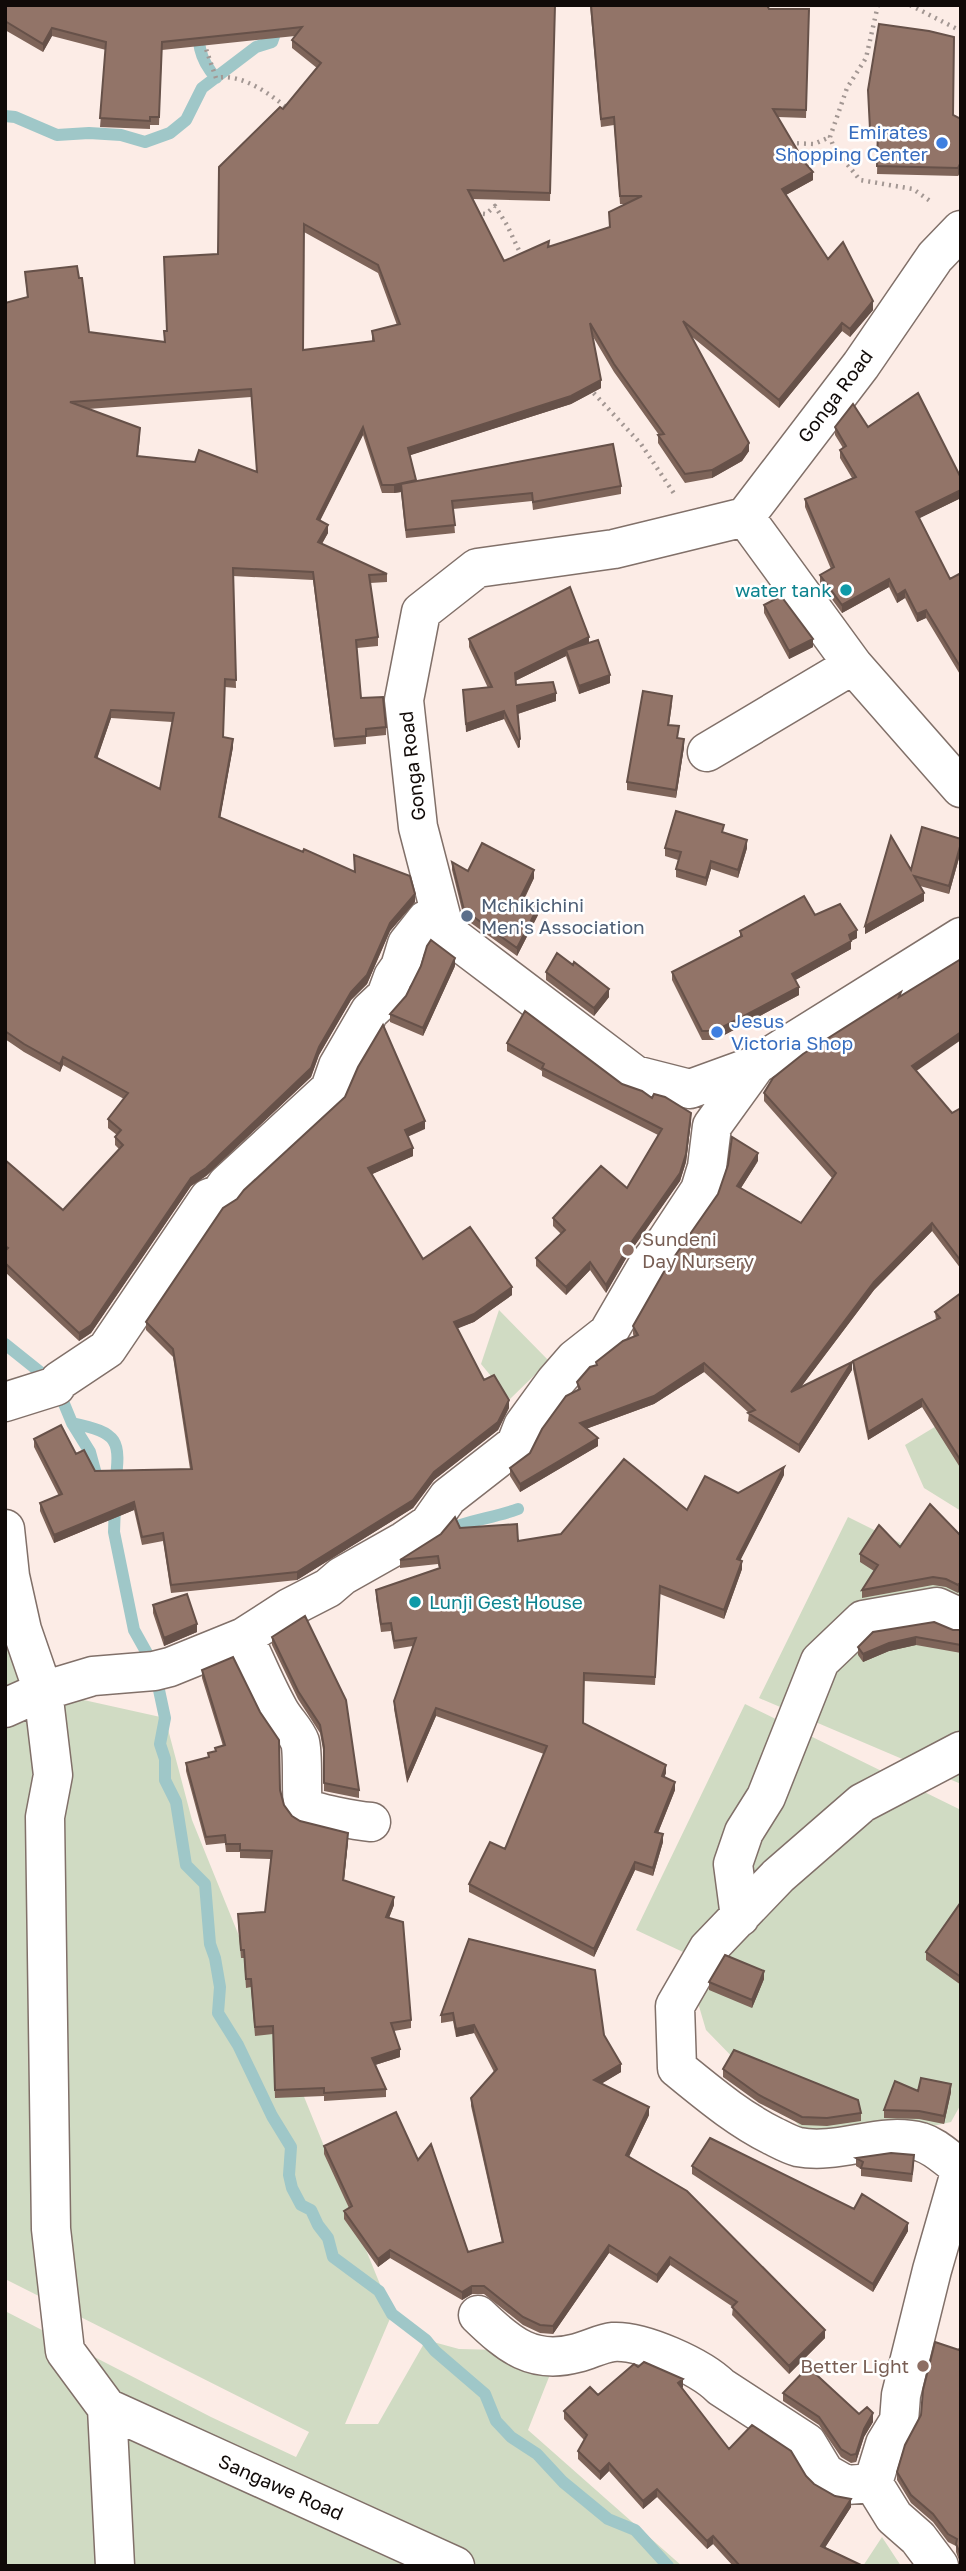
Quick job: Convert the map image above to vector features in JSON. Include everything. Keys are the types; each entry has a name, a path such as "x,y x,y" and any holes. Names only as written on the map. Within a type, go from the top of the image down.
{"street":[{"name":"Gonga Road","path":"445,931 418,827 404,699 421,612 477,568 614,549 745,517 861,365 935,257 951,220"},
{"path":"745,517 853,665 961,788"},
{"path":"708,752 853,665"},
{"path":"5,1402 55,1386 107,1349 209,1198 220,1194 227,1184 330,1089 338,1066 370,1011 386,996 400,967 407,944 426,920 445,931 635,1075 690,1089 756,1065 961,937"},
{"path":"5,1708 43,1691 93,1676 154,1671 244,1637 429,1524 448,1497 516,1444 523,1426 555,1382 575,1359 608,1334 647,1266 700,1190 707,1167 712,1126 756,1065"},
{"path":"5,1529 22,1630 43,1691 53,1775 45,1817 51,2229 65,2351 107,2408 115,2566"},
{"path":"740,1917 733,1864 744,1832 766,1797 820,1661 863,1620 937,1607 961,1618"},
{"path":"244,1637 279,1710 300,1742 304,1806 314,1813 331,1813 372,1822"},
{"path":"939,2566 918,2538 894,2517 873,2483 885,2444 899,2421 901,2395 946,2277 961,2169 940,2151 920,2141 873,2140 853,2147 823,2150 795,2146 747,2123 677,2068 676,2006 708,1949 778,1876 862,1803 961,1751"},
{"path":"478,2315 500,2336 531,2355 558,2359 613,2342 664,2353 712,2378 721,2387 807,2443 825,2473 846,2485 873,2483"},
{"name":"Sangawe Road","path":"107,2408 455,2566"}],"path":[{"path":"878,5 866,58 848,88 830,137 834,148 860,180 912,189 951,220"},
{"path":"910,5 961,31"},
{"path":"202,39 216,78 230,76 239,79 278,100 291,112"},
{"path":"786,143 814,144 830,137"},
{"path":"473,213 486,214 495,206 508,225 523,260"},
{"path":"583,381 641,444 662,479 702,529"}],"green space":[{"path":"499,1310 549,1361 510,1399 481,1364"},
{"path":"961,1411 961,1511 924,1488 905,1445"},
{"path":"848,1517 961,1573 961,1784 759,1698"},
{"path":"5,1644 43,1691 165,1718 192,1820 392,2314 345,2424 378,2424 426,2340 459,2349 501,2350 551,2372 528,2430 682,2566 5,2566 5,2311 211,2417 296,2457 309,2432 5,2279"},
{"path":"745,1704 961,1810 961,2104 951,2122 823,2150 706,2030 683,1952 636,1930"},
{"path":"882,2537 901,2566 863,2566"}],"building":[{"path":"5,5 555,5 550,193 468,190 504,261 549,241 548,247 610,227 609,212 642,196 620,196 614,117 601,119 591,5 767,5 769,9 809,9 806,110 773,109 813,172 782,189 828,259 843,242 873,301 850,329 842,323 779,400 683,321 749,443 742,453 712,470 685,474 658,435 664,434 614,364 590,323 601,380 571,396 408,448 416,480 382,485 363,427 317,519 328,525 318,542 387,574 369,575 378,637 356,640 361,698 383,697 386,727 366,729 366,736 334,739 313,572 233,568 236,680 225,679 223,737 233,739 219,817 303,852 304,849 355,872 354,855 410,876 415,894 390,923 367,975 351,992 319,1047 311,1068 206,1168 191,1178 91,1325 79,1333 5,1263 5,1251 8,1248 5,1246 5,1160 63,1210 123,1145 115,1137 121,1130 108,1119 128,1093 63,1057 60,1064 5,1031 5,303 28,297 25,272 77,266 79,278 82,278 89,332 165,342 164,331 167,331 164,257 218,254 219,167 280,107 283,109 321,63 292,40 302,27 162,42 159,117 150,117 150,121 100,118 106,42 52,28 43,44 5,21","holes":["304,224 378,265 400,324 372,331 374,341 303,350","251,389 257,472 199,450 195,462 137,456 140,428 70,402","111,710 174,713 160,789 95,757"]},
{"path":"879,24 954,37 953,115 961,119 961,162 958,168 877,166 878,129 870,129 868,90"},
{"path":"918,393 961,478 961,490 916,512 950,579 961,573 961,668 926,610 917,614 905,590 897,595 889,579 842,605 820,575 834,567 805,499 856,477 840,450 846,446 835,427 853,404 868,427"},
{"path":"613,444 621,486 533,502 532,493 452,501 455,525 406,530 401,484"},
{"path":"570,587 589,637 515,673 516,685 553,682 556,693 517,706 518,740 504,711 466,724 463,690 492,687 469,639"},
{"path":"781,596 813,639 789,651 764,605"},
{"path":"598,640 610,675 579,686 566,650"},
{"path":"643,691 672,696 668,725 679,726 677,738 684,739 676,790 627,782"},
{"path":"676,811 724,825 722,832 747,840 738,870 711,861 706,878 676,869 681,852 665,848"},
{"path":"922,827 961,839 949,886 914,876 924,893 865,926 891,836 911,870"},
{"path":"482,843 534,870 520,898 538,907 517,948 464,910 452,862 468,871"},
{"path":"804,896 815,915 840,904 857,930 849,935 851,941 792,974 799,987 715,1031 702,1031 672,972 742,936 740,931"},
{"path":"431,940 455,958 423,1028 390,1014 406,996"},
{"path":"557,953 573,965 574,962 609,989 594,1008 546,972"},
{"path":"961,959 961,1032 912,1066 952,1113 961,1108 961,1261 932,1223 874,1282 791,1392 852,1362 799,1445 748,1413 755,1410 704,1363 654,1396 580,1423 598,1438 520,1484 510,1468 530,1453 542,1429 566,1396 580,1389 577,1382 590,1367 597,1365 596,1362 623,1341 638,1335 633,1326 665,1270 718,1194 728,1165 732,1137 758,1153 737,1186 801,1223 836,1173 764,1093 773,1078 803,1054 901,992 899,997"},
{"path":"525,1011 622,1084 642,1091 652,1098 654,1094 665,1097 691,1113 686,1154 680,1173 628,1247 606,1285 590,1262 566,1287 536,1258 565,1230 553,1218 601,1166 627,1188 662,1129 542,1068 544,1064 507,1043"},
{"path":"383,1025 425,1121 405,1130 413,1148 368,1168 423,1259 470,1227 512,1287 474,1314 454,1322 484,1380 494,1375 509,1400 498,1422 434,1472 413,1500 297,1572 171,1585 163,1533 142,1537 134,1502 54,1535 40,1503 62,1494 34,1439 61,1425 76,1454 84,1450 95,1471 192,1469 173,1349 146,1322 223,1208 237,1199 345,1097 358,1067"},
{"path":"961,1293 961,1461 922,1399 868,1432 853,1361 940,1318 935,1312"},
{"path":"624,1459 687,1510 705,1476 738,1493 784,1467 737,1559 742,1561 724,1610 660,1586 655,1677 584,1673 583,1723 666,1765 662,1776 675,1782 655,1832 663,1834 653,1868 635,1862 594,1949 469,1884 490,1842 505,1849 547,1746 436,1708 407,1775 394,1701 416,1638 394,1641 391,1623 381,1624 376,1590 440,1568 438,1556 400,1560 441,1534 455,1517 460,1528 517,1524 518,1541 561,1534"},
{"path":"930,1504 961,1536 961,1582 958,1585 933,1577 862,1590 878,1565 860,1554 879,1525 900,1547"},
{"path":"187,1594 197,1624 164,1638 153,1605"},
{"path":"305,1616 346,1700 359,1790 324,1783 324,1747 320,1725 298,1691 272,1637"},
{"path":"934,1622 953,1630 961,1630 961,1645 916,1637 889,1643 863,1654 858,1647 873,1632"},
{"path":"233,1657 260,1712 279,1740 280,1790 284,1805 292,1816 300,1821 348,1833 343,1880 394,1897 386,1917 403,1922 411,2020 391,2023 400,2049 372,2058 386,2089 324,2093 324,2088 275,2090 273,2026 255,2027 251,1979 246,1979 238,1914 265,1912 272,1851 240,1850 240,1844 226,1844 225,1835 206,1837 186,1763 209,1757 208,1753 225,1745 202,1670"},
{"path":"961,1902 961,1977 926,1952"},
{"path":"469,1939 595,1970 604,2035 621,2064 594,2080 649,2107 626,2155 687,2191 825,2330 789,2366 732,2307 737,2302 670,2257 657,2275 609,2245 553,2326 540,2325 523,2317 484,2286 472,2286 462,2292 390,2250 378,2259 344,2211 352,2206 324,2146 396,2112 418,2160 431,2144 468,2252 503,2242 471,2098 497,2069 474,2025 456,2029 453,2013 441,2015"},
{"path":"725,1955 764,1971 752,2000 709,1982"},
{"path":"734,2050 858,2100 861,2113 827,2118 802,2117 759,2095 723,2069"},
{"path":"921,2078 951,2084 944,2116 919,2111 884,2110 895,2081 918,2091"},
{"path":"710,2138 854,2209 862,2194 908,2223 873,2284 692,2166"},
{"path":"891,2153 914,2155 912,2174 861,2168 863,2162 856,2158"},
{"path":"935,2342 959,2350 961,2346 961,2556 956,2544 957,2539 948,2534 933,2514 911,2495 897,2472 905,2445 921,2415 923,2390"},
{"path":"644,2362 683,2379 678,2383 729,2449 752,2425 791,2451 814,2484 835,2496 851,2499 821,2546 863,2566 740,2566 713,2536 707,2541 657,2489 643,2501 609,2463 600,2472 578,2451 587,2435 564,2411 590,2387 598,2395 634,2364 638,2367"},
{"path":"808,2367 859,2414 867,2407 873,2413 864,2429 856,2454 851,2455 841,2449 819,2417 783,2393"}],"waterway":[{"path":"199,5 199,44 204,60 216,78"},
{"path":"5,116 15,117 57,135 121,135 145,142 170,133 186,120 202,88 256,47 272,42 285,5"},
{"path":"5,1344 50,1380"},
{"path":"60,1394 72,1423 99,1430 113,1441 117,1458 115,1486"},
{"path":"72,1423 90,1452 99,1485"},
{"path":"115,1504 114,1532 134,1630 153,1664"},
{"path":"445,1531 518,1509"},
{"path":"156,1676 165,1718 160,1744 165,1759 165,1780 176,1802 186,1865 205,1884 210,1944 220,1987 218,2013 238,2045 272,2116 291,2147 289,2175 301,2205 311,2210 328,2238 333,2257 379,2291 392,2314 426,2340 485,2394 496,2421 511,2437 537,2454 563,2482 608,2519 635,2530 668,2566"}],"place":[{"name":"Emirates Shopping Center","path":"942,143"},
{"name":"water tank","path":"846,590"},
{"name":"Mchikichini Men's Association","path":"467,916"},
{"name":"Jesus Victoria Shop","path":"717,1032"},
{"name":"Sundeni Day Nursery","path":"628,1250"},
{"name":"Lunji Gest House","path":"415,1602"},
{"name":"Better Light","path":"923,2366"}]}
